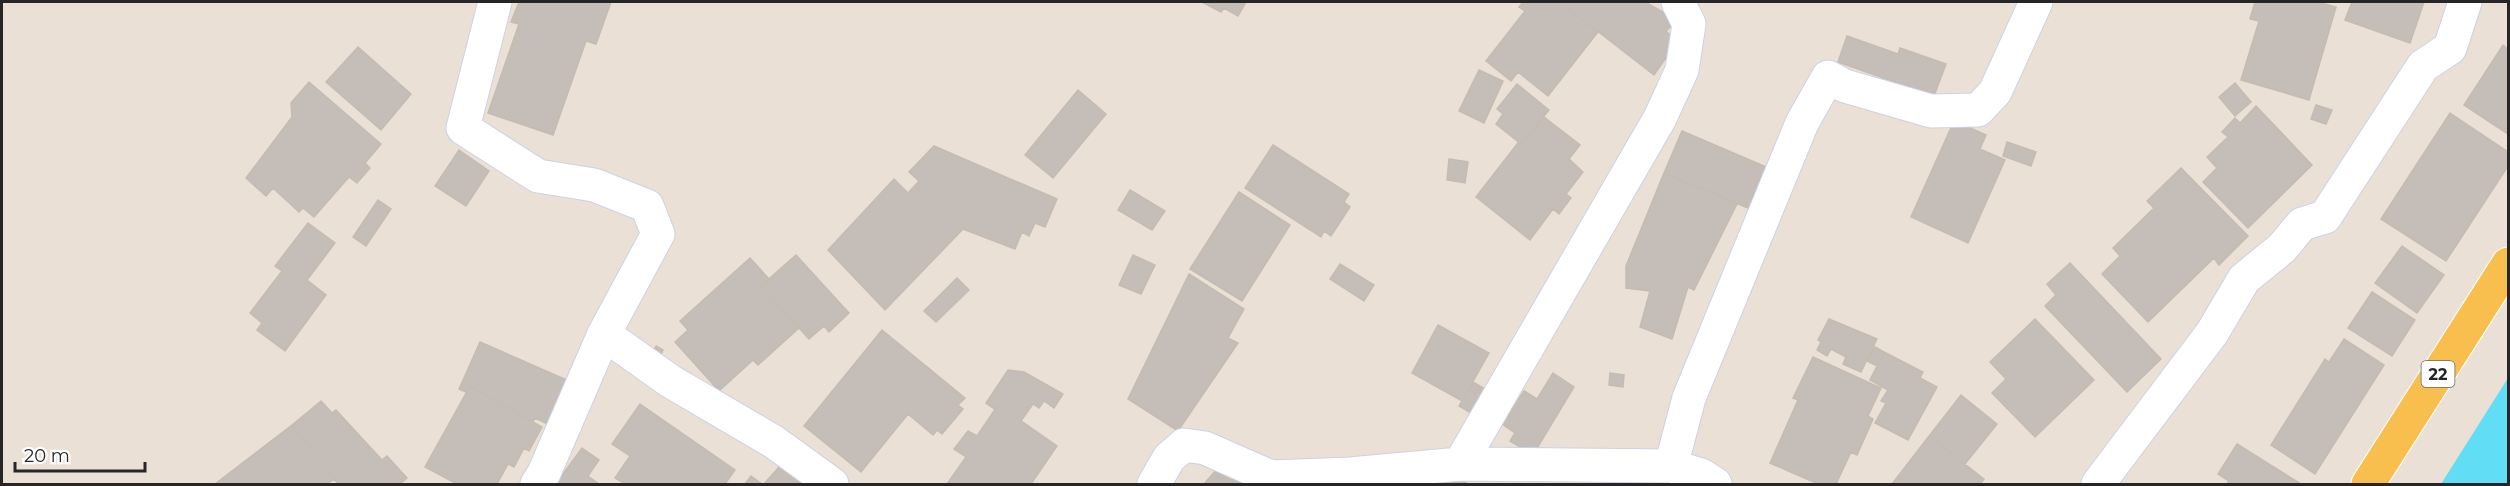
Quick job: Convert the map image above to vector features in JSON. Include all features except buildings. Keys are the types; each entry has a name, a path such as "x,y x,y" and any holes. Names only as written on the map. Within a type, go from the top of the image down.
{"main road":[{"name":"22","path":"2368,484 2508,264"}],"street":[{"path":"495,2 463,128 538,176 594,185 647,206 658,234 604,334 544,473 537,484"},
{"path":"1460,465 1660,118 1682,70 1689,24 1678,2"},
{"path":"1671,466 1689,398 1802,123 1828,77 1845,86 1931,111 1978,110 1995,92 2036,2"},
{"path":"2098,484 2212,333 2244,279 2282,248 2302,224 2325,217 2423,66 2450,48 2465,2"},
{"path":"604,334 670,381 774,442 832,484"},
{"path":"1154,484 1169,458 1184,445 1205,448 1271,477 1350,474 1460,465 1671,466 1701,475 1715,484"}],"water":[{"path":"2508,378 2508,484 2441,484"}]}
